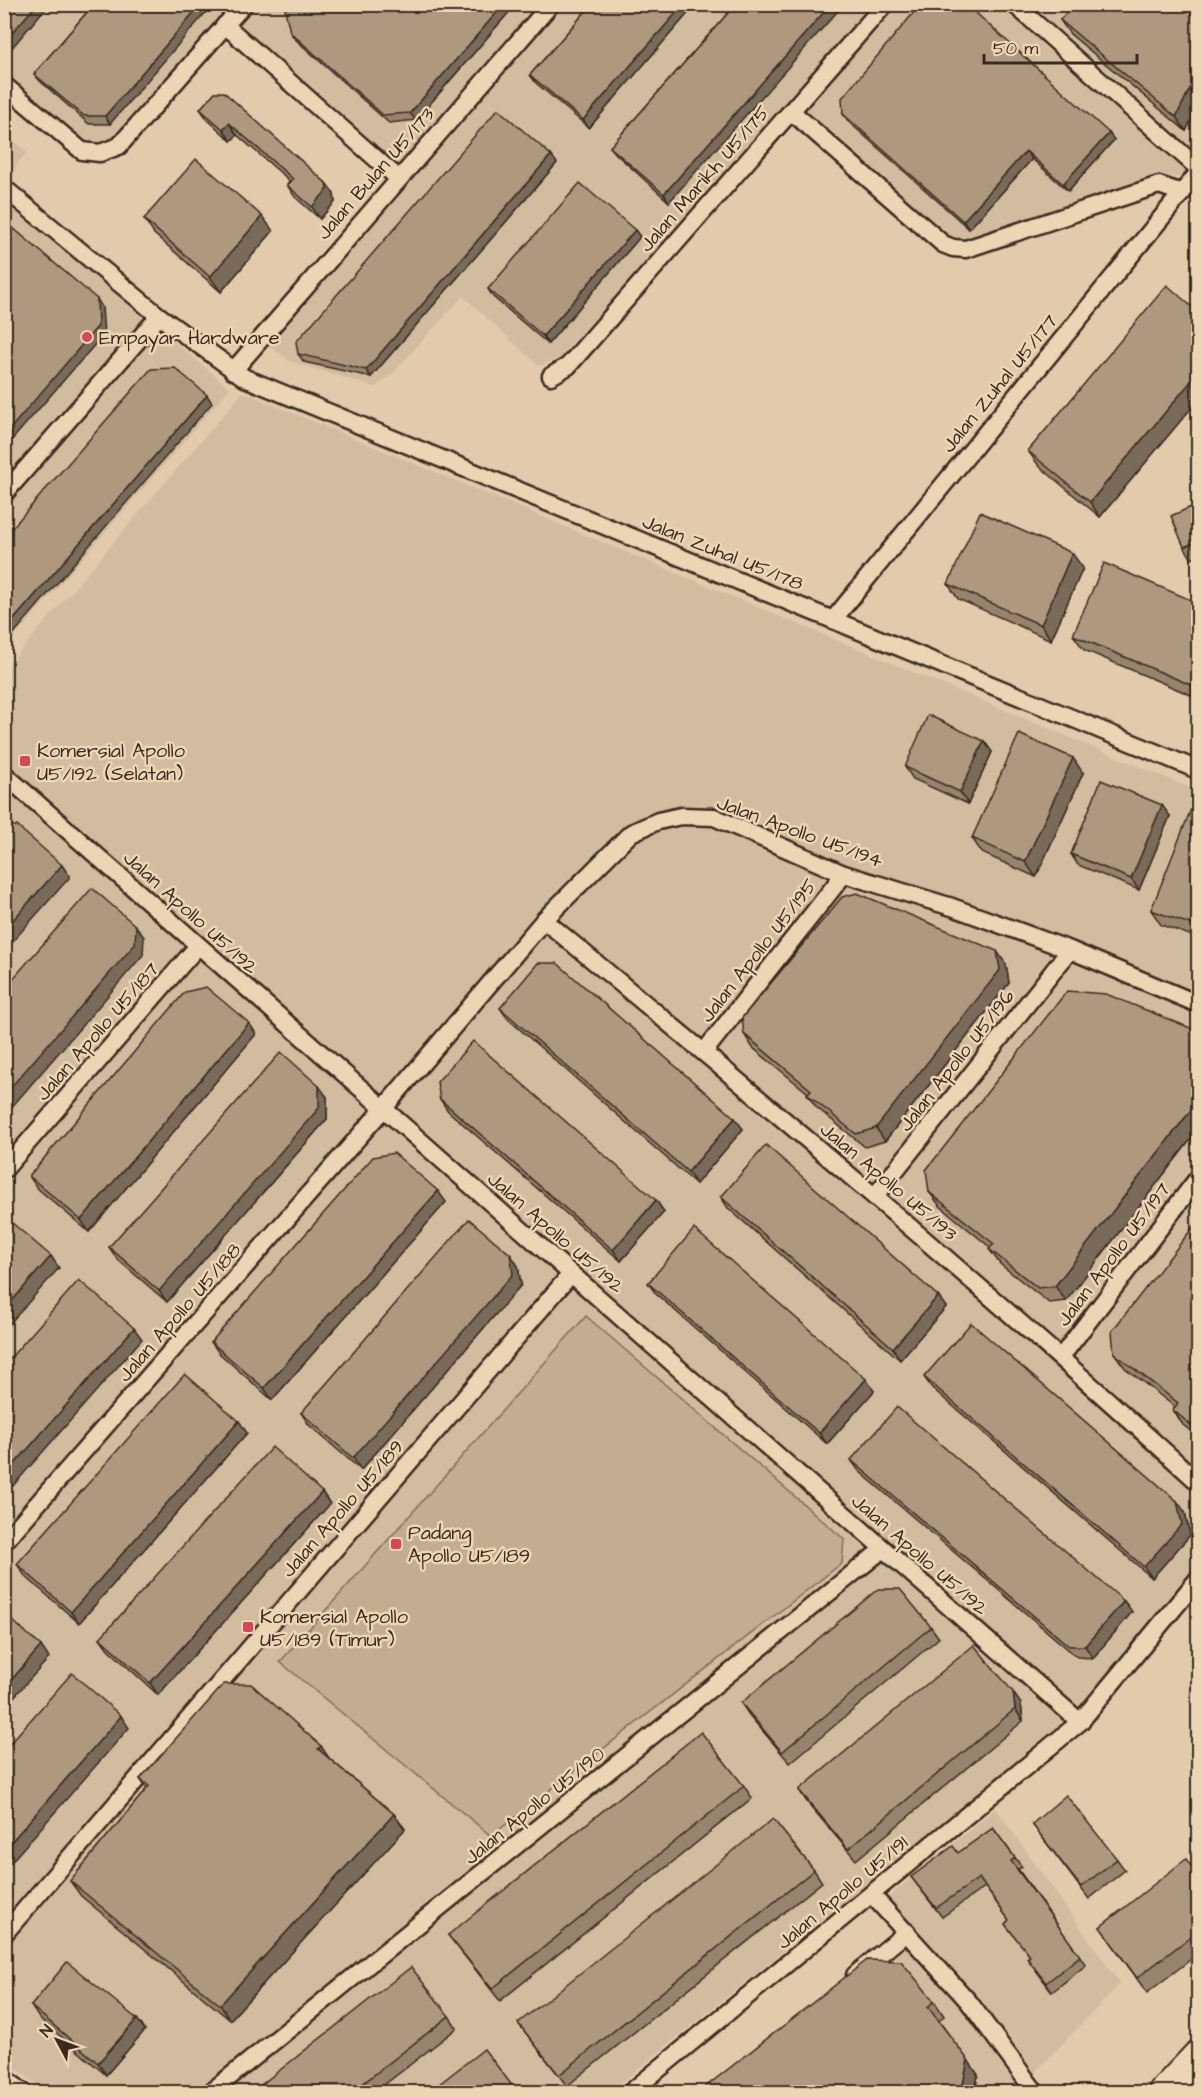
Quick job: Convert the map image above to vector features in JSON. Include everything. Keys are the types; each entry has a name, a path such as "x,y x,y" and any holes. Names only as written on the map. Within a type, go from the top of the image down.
{"highway":[{"path":"1166,2092 1198,2056"},
{"path":"1166,2092 1198,2067"}],"street":[{"path":"4,85 82,151 100,153 119,146 244,4"},
{"name":"Jalan Bulan U5/173","path":"232,371 550,4"},
{"name":"Jalan Marikh U5/175","path":"551,376 568,366 885,4"},
{"path":"1014,4 1198,171"},
{"path":"225,25 399,179"},
{"path":"791,111 943,243 953,248 966,249 1159,184 1182,193"},
{"name":"Jalan Zuhal U5/177","path":"833,620 1198,171"},
{"name":"Jalan Zuhal U5/178","path":"4,188 159,316 232,371 245,378 1198,770"},
{"path":"4,494 159,316"},
{"name":"Jalan Apollo U5/192","path":"6,778 1080,1722"},
{"name":"Jalan Apollo U5/194","path":"384,1108 544,920 631,833 658,820 681,816 714,817 844,874 952,907 1070,950 1198,1004"},
{"name":"Jalan Apollo U5/195","path":"704,1052 844,874"},
{"name":"Jalan Apollo U5/193","path":"544,920 875,1196 1061,1357 1198,1482"},
{"name":"Jalan Apollo U5/187","path":"4,1170 197,946"},
{"name":"Jalan Apollo U5/196","path":"875,1196 1070,950"},
{"name":"Jalan Apollo U5/188","path":"4,1542 384,1108"},
{"name":"Jalan Apollo U5/197","path":"1061,1357 1198,1178"},
{"name":"Jalan Apollo U5/189","path":"4,1934 571,1274"},
{"name":"Jalan Apollo U5/190","path":"211,2092 883,1549"},
{"name":"Jalan Apollo U5/191","path":"631,2092 1080,1722 1198,1579"},
{"path":"873,1894 969,2002 1030,2090"},
{"path":"844,1983 907,1932"},
{"path":"4,2078 23,2092"}],"shaded area":[{"path":"5,5 1198,5 1198,157 1180,178 1159,174 963,241 948,239 790,100 560,358 539,366 463,296 388,378 375,387 289,361 265,342 407,179 225,15 115,139 85,145 5,75"},
{"path":"5,133 27,152 5,180"},
{"path":"5,201 230,388 5,648"},
{"path":"243,392 1198,791 1198,1568 1079,1711 610,2092 46,2092 5,2060 4,796 20,778 5,764 5,669"},
{"path":"586,1316 844,1539 842,1563 491,1836 280,1662"},
{"path":"996,1808 1120,1984 1021,2087 1015,2092 721,2092 918,1932 886,1899"}],"building":[{"path":"4,4 37,4 4,42"},
{"path":"94,4 201,4 105,116 84,116 34,74"},
{"path":"290,4 504,4 410,113 383,115 290,32 285,10"},
{"path":"592,4 684,4 583,120 530,75"},
{"path":"736,4 831,4 664,194 610,147"},
{"path":"921,4 966,4 1109,133 1063,184 1026,151 963,221 843,114 842,98"},
{"path":"1074,4 1198,4 1198,72 1176,117 1060,20"},
{"path":"215,92 224,92 326,183 327,190 312,207 287,185 293,179 229,123 223,129 200,109"},
{"path":"498,109 551,155 366,370 298,354 296,342"},
{"path":"196,159 262,216 210,277 144,219"},
{"path":"580,183 635,230 543,336 488,289"},
{"path":"4,228 13,228 97,299 98,326 4,436"},
{"path":"1167,285 1198,312 1198,373 1090,502 1028,451"},
{"path":"175,368 207,395 4,631 4,537 151,369"},
{"path":"1198,504 1198,541 1184,547 1171,516"},
{"path":"980,512 1072,553 1041,625 948,584"},
{"path":"1104,563 1198,603 1198,688 1073,635"},
{"path":"928,715 984,741 960,792 905,767"},
{"path":"1019,734 1073,758 1025,862 972,838"},
{"path":"1101,780 1162,805 1131,879 1071,854"},
{"path":"1193,804 1198,807 1198,927 1151,910"},
{"path":"4,826 17,826 62,865 4,930"},
{"path":"92,888 136,926 135,944 4,1095 4,989"},
{"path":"857,893 997,951 1000,970 876,1128 856,1134 807,1094 811,1090 744,1034 742,1018 842,897"},
{"path":"538,963 557,963 735,1118 688,1172 500,1008"},
{"path":"206,987 249,1023 81,1220 29,1176 185,992"},
{"path":"1067,991 1106,994 1198,1031 1198,1101 1055,1286 1038,1288 989,1249 994,1244 929,1192 926,1170"},
{"path":"473,1041 656,1200 613,1250 440,1099 437,1082"},
{"path":"281,1052 319,1086 319,1108 159,1291 109,1247"},
{"path":"766,1145 938,1296 893,1348 721,1197"},
{"path":"394,1153 438,1191 264,1388 211,1342 373,1157"},
{"path":"4,1216 51,1256 4,1310"},
{"path":"469,1219 510,1254 513,1274 353,1458 301,1413"},
{"path":"1198,1221 1198,1431 1173,1410 1178,1403 1114,1353 1112,1331"},
{"path":"694,1229 866,1379 819,1433 648,1283"},
{"path":"79,1280 134,1328 4,1476 4,1365"},
{"path":"971,1323 1177,1501 1182,1524 1144,1567 924,1377"},
{"path":"185,1374 239,1421 71,1612 17,1564"},
{"path":"897,1407 1124,1601 1085,1646 1069,1646 851,1460"},
{"path":"272,1447 322,1492 150,1683 100,1638"},
{"path":"878,1589 900,1589 931,1627 782,1752 741,1703"},
{"path":"4,1613 41,1646 4,1688"},
{"path":"974,1645 1013,1692 1015,1709 848,1849 799,1790"},
{"path":"72,1673 121,1716 4,1850 4,1750"},
{"path":"224,1684 251,1684 321,1746 318,1749 394,1814 220,2005 70,1881 149,1786 140,1779"},
{"path":"701,1732 744,1786 492,1989 448,1935"},
{"path":"1066,1795 1117,1859 1081,1887 1032,1824"},
{"path":"773,1819 814,1870 559,2075 518,2023"},
{"path":"993,1828 1015,1858 1011,1861 1080,1956 1046,1983 1027,1958 1030,1956 1005,1924 1009,1920 979,1878 936,1908 911,1877 953,1846 958,1853"},
{"path":"1186,1859 1198,1875 1198,1931 1137,1978 1100,1927"},
{"path":"867,1960 901,1961 934,2001 928,2007 968,2060 962,2089 958,2092 699,2092"},
{"path":"67,1962 137,2019 98,2063 31,2006"},
{"path":"411,1967 449,2016 352,2092 252,2092"},
{"path":"484,2049 517,2092 429,2092"}],"place":[{"name":"Empayar Hardware","path":"87,337"},
{"name":"Komersial Apollo U5/192 (Selatan)","path":"25,761"},
{"name":"Padang Apollo U5/189","path":"396,1544"},
{"name":"Komersial Apollo U5/189 (Timur)","path":"248,1627"}]}
